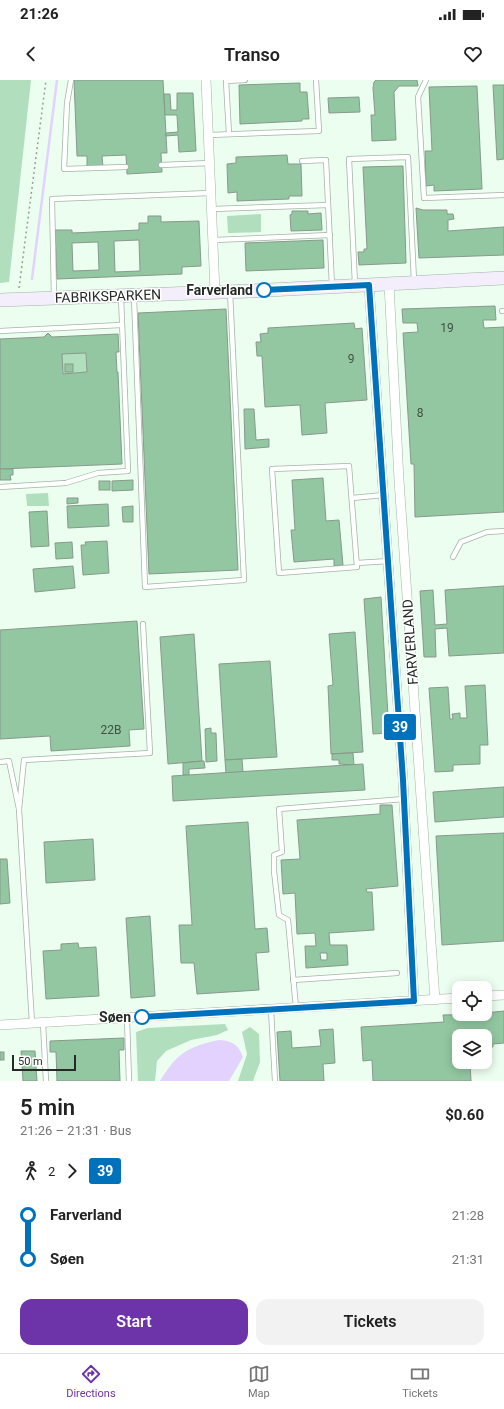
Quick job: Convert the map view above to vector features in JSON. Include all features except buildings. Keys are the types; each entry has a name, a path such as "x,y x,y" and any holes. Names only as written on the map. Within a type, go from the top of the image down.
{"street":[{"path":"206,80 216,292"},
{"name":"FABRIKSPARKEN","path":"0,300 230,292 504,278"},
{"name":"FARVERLAND","path":"389,284 404,560 435,1000"},
{"name":"FARVERLAND","path":"369,285 396,666 414,1001"},
{"path":"379,422 396,421"},
{"path":"389,561 404,560"},
{"path":"391,591 406,590"},
{"path":"396,666 412,665"},
{"path":"403,780 419,779"},
{"path":"492,996 504,995"},
{"path":"0,1026 452,999"}],"lane":[{"path":"71,80 67,103 64,169 126,168"},
{"path":"229,134 226,81 245,80"},
{"path":"209,135 319,131 316,80"},
{"path":"426,80 418,97 424,198 504,195"},
{"path":"355,285 349,159 408,157 414,283"},
{"path":"302,160 326,160 332,286"},
{"path":"161,165 210,163"},
{"path":"54,298 52,199 212,193"},
{"path":"212,209 328,205"},
{"path":"214,240 330,235"},
{"path":"134,295 145,587 244,580 230,292"},
{"path":"0,487 66,484 98,473 128,471 120,296"},
{"path":"0,331 121,325"},
{"path":"349,466 357,563 357,567 279,573 272,469 349,466"},
{"path":"352,498 384,495"},
{"path":"453,557 461,542 487,532 504,532"},
{"path":"357,563 389,561"},
{"path":"32,1023 19,809 24,760 150,753 143,624"},
{"path":"0,762 8,761 19,809"},
{"path":"296,1008 288,920 279,915 274,871 274,855 282,852 279,809 404,799"},
{"path":"293,980 397,973"},
{"path":"271,1010 275,1081"},
{"path":"127,1018 129,1081"},
{"path":"43,1023 46,1081"}],"path":[{"path":"18,300 46,80"}],"green space":[{"path":"0,80 31,80 9,282 0,283"},
{"path":"261,214 261,232 228,233 227,216"},
{"path":"86,353 87,372 63,374 62,354"},
{"path":"48,493 49,506 27,506 26,494"},
{"path":"225,1024 228,1030 217,1035 191,1040 166,1051 157,1061 155,1081 138,1081 136,1032 148,1028"},
{"path":"250,1027 259,1034 260,1062 253,1081 238,1081 247,1054 242,1032"}],"shaded area":[{"path":"219,1040 231,1042 237,1046 243,1057 229,1081 160,1081 172,1064 184,1053 199,1045"}],"waterway":[{"path":"32,279 57,80"}],"bus line":[{"name":"39","path":"142,1017 414,1001 403,780 369,285 264,290"}],"place":[{"name":"Farverland","path":"264,290"},
{"name":"Søen","path":"142,1017"}]}
